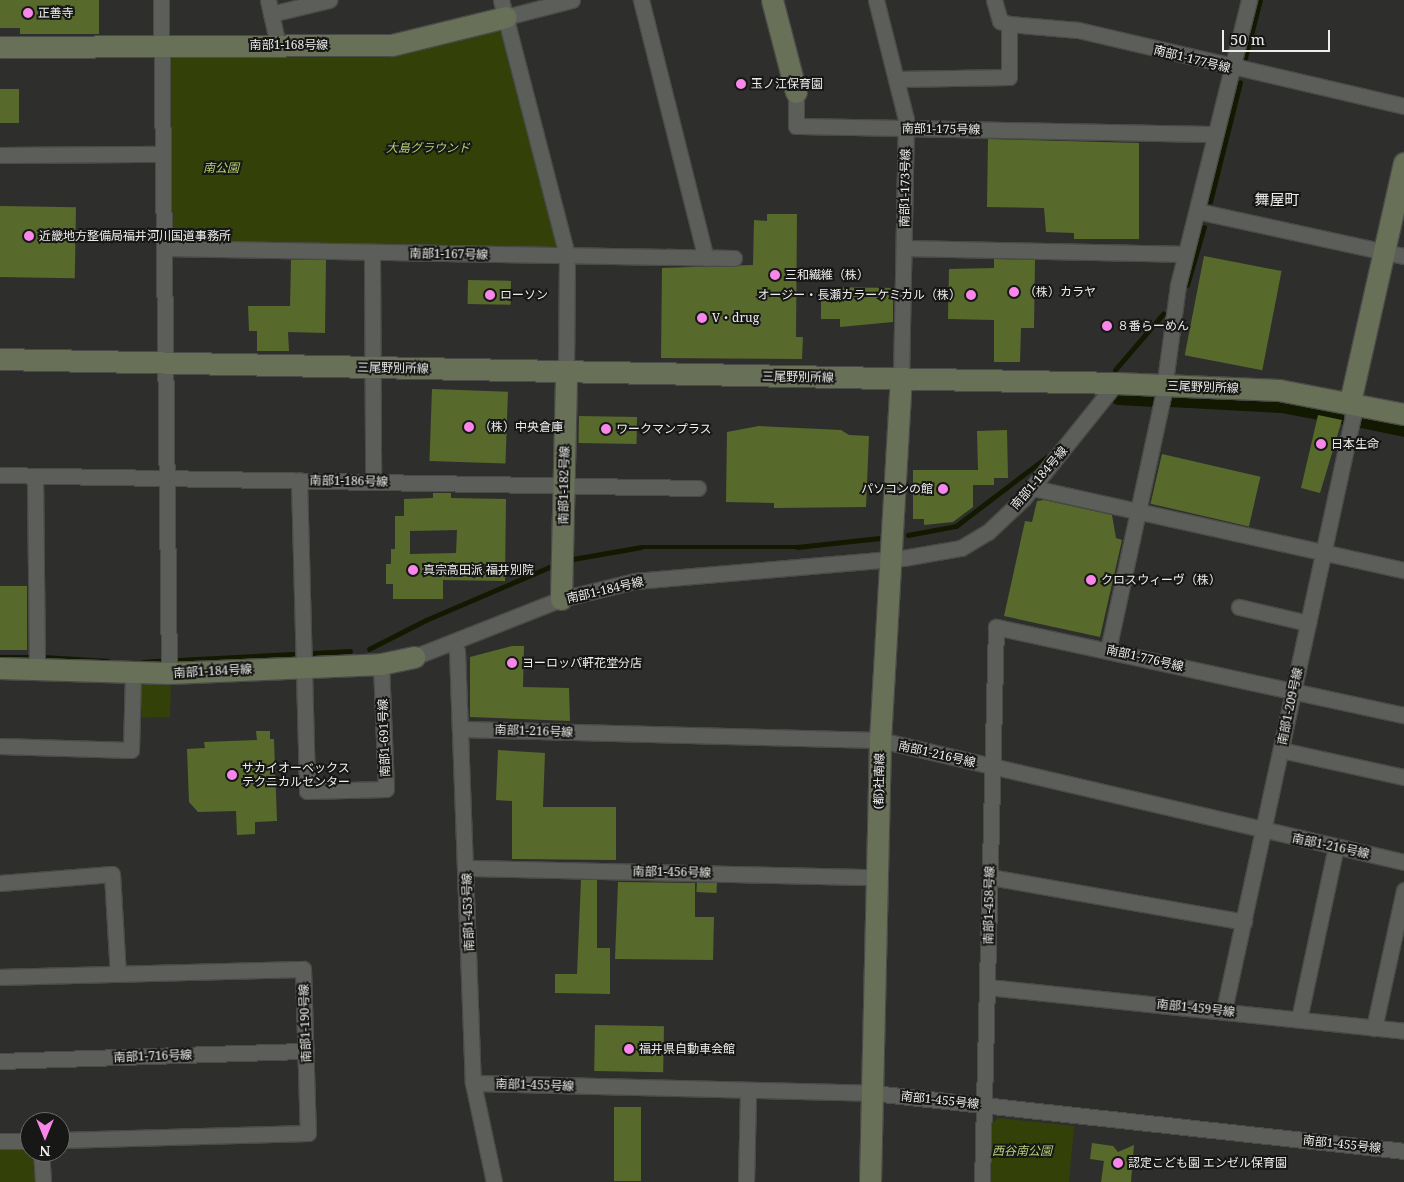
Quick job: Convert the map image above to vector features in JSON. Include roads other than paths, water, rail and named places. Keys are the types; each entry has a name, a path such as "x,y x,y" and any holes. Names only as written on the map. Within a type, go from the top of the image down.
{"street":[{"path":"161,0 164,363 170,673"},
{"path":"278,44 270,7 329,0"},
{"name":"南部1-168号線","path":"0,47 278,44 392,45 504,9 572,0"},
{"path":"641,0 706,258"},
{"name":"南部1-175号線","path":"772,0 796,92 796,126 1215,134"},
{"name":"南部1-173号線","path":"876,0 896,79 906,129 901,380"},
{"path":"896,79 1009,77 1009,24 1000,20 994,0"},
{"path":"1108,650 1165,385 1172,315 1185,254 1249,0"},
{"path":"504,9 567,255 566,371"},
{"name":"南部1-177号線","path":"1009,24 1078,30 1232,69 1404,106"},
{"path":"0,155 163,154"},
{"path":"1350,402 1381,250 1404,163"},
{"path":"1197,211 1404,256"},
{"name":"南部1-167号線","path":"164,248 734,258"},
{"path":"904,248 1185,254"},
{"path":"372,253 373,481"},
{"name":"三尾野別所線","path":"0,359 901,380 1116,383 1279,390 1350,402 1404,414"},
{"name":"南部1-182号線","path":"561,600 566,371"},
{"name":"(都)社南線","path":"870,1182 880,740 901,380"},
{"name":"南部1-184号線","path":"0,668 170,673 381,664 414,658 561,600 635,581 892,559 961,548 988,532 1033,488 1116,383"},
{"name":"南部1-209号線","path":"1224,1010 1354,416 1350,402"},
{"name":"南部1-186号線","path":"0,475 698,488"},
{"path":"35,476 37,668"},
{"path":"299,480 302,666"},
{"path":"1033,488 1404,570"},
{"path":"1240,607 1308,623"},
{"name":"南部1-776号線","path":"996,627 1404,715"},
{"name":"南部1-458号線","path":"982,1182 996,627"},
{"name":"南部1-453号線","path":"452,642 457,652 467,868 473,1083 494,1182"},
{"name":"南部1-691号線","path":"302,666 307,791 386,789 381,664"},
{"path":"0,746 130,750 133,673"},
{"name":"南部1-216号線","path":"460,729 880,740 1264,831 1404,862"},
{"path":"1281,750 1404,777"},
{"path":"1299,1019 1336,847"},
{"name":"南部1-456号線","path":"467,868 877,877"},
{"path":"0,883 112,874 118,974"},
{"path":"990,877 1244,922"},
{"path":"1374,1028 1404,890"},
{"name":"南部1-190号線","path":"0,977 303,969 308,1133 70,1140"},
{"name":"南部1-459号線","path":"988,987 1224,1010 1404,1031"},
{"name":"南部1-716号線","path":"0,1060 306,1052"},
{"name":"南部1-455号線","path":"473,1083 873,1093 1404,1151"},
{"path":"746,1182 748,1091"},
{"path":"0,1141 20,1141"},
{"path":"42,1162 42,1182"}],"waterway":[{"path":"1245,58 1260,0"},
{"path":"1210,202 1240,83"},
{"path":"1187,285 1204,227"},
{"path":"1115,370 1163,314"},
{"path":"1118,397 1155,399"},
{"path":"1170,399 1281,405 1346,417"},
{"path":"1361,420 1404,429"},
{"path":"908,535 956,526 1047,457"},
{"path":"573,559 641,547 797,547 880,538"},
{"path":"369,649 426,620 552,566"},
{"path":"312,653 350,651"},
{"path":"178,660 293,654"},
{"path":"0,657 29,657"},
{"path":"44,657 108,661"},
{"path":"143,662 159,661"}],"place":[{"name":"正善寺","path":"28,13"},
{"name":"玉ノ江保育園","path":"741,84"},
{"name":"近畿地方整備局福井河川国道事務所","path":"29,236"},
{"name":"三和繊維（株）","path":"775,275"},
{"name":"（株）カラヤ","path":"1014,292"},
{"name":"ローソン","path":"490,295"},
{"name":"オージー・長瀬カラーケミカル（株）","path":"971,295"},
{"name":"V・drug","path":"702,318"},
{"name":"８番らーめん","path":"1107,326"},
{"name":"（株）中央倉庫","path":"469,427"},
{"name":"ワークマンプラス","path":"606,429"},
{"name":"日本生命","path":"1321,444"},
{"name":"パソコンの館","path":"943,489"},
{"name":"真宗高田派 福井別院","path":"413,570"},
{"name":"クロスウィーヴ（株）","path":"1091,580"},
{"name":"ヨーロッパ軒花堂分店","path":"512,663"},
{"name":"サカイオーベックス テクニカルセンター","path":"232,775"},
{"name":"福井県自動車会館","path":"629,1049"},
{"name":"認定こども園 エンゼル保育園","path":"1118,1163"}],"district":[{"name":"舞屋町","path":"1277,200"}],"park label":[{"name":"大島グラウンド","path":"428,148"},
{"name":"南公園","path":"221,168"},
{"name":"西谷南公園","path":"1022,1151"}]}
